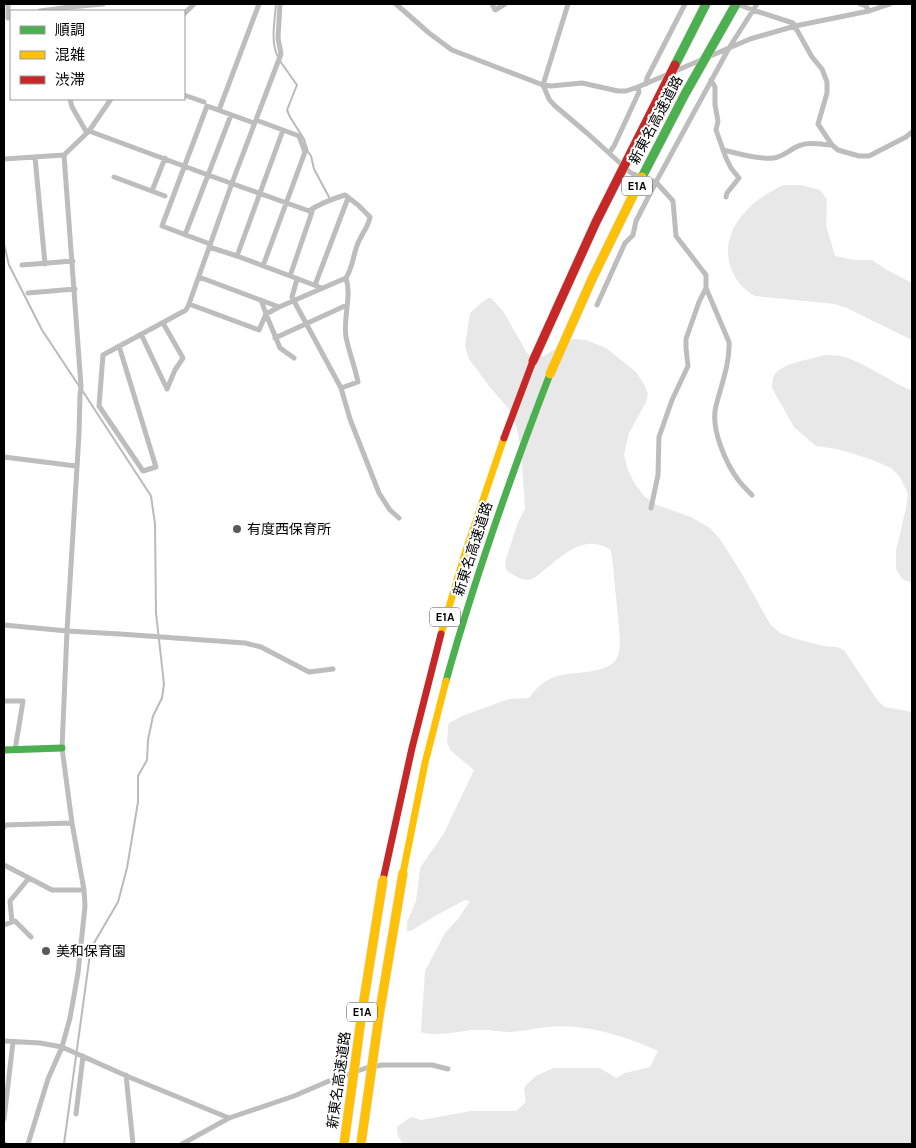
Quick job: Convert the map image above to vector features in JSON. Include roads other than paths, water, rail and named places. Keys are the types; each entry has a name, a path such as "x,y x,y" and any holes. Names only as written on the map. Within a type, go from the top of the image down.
{"main road":[{"name":"新東名高速道路","path":"344,1144 383,880 398,805 415,729 461,565 490,476 534,361 596,222 706,4"},
{"name":"新東名高速道路","path":"361,1144 403,873 431,740 453,655 478,573 504,496 550,374 576,315 651,158 690,85 737,4"},
{"path":"4,750 62,748"}],"street":[{"path":"7,19 8,4"},
{"path":"50,8 103,4"},
{"path":"185,13 194,4"},
{"path":"219,110 259,4"},
{"path":"119,346 156,467 143,471 99,406 103,355 119,346 141,334 163,323 186,310 281,54 278,38 280,4"},
{"path":"396,4 452,50 543,85 582,83 618,91 638,88 750,39 795,26 869,11 890,4"},
{"path":"492,4 496,10 505,4"},
{"path":"568,4 543,85 554,105 587,132 630,173 656,182 673,201 676,236 706,274 706,288 729,342 728,363 715,407 714,418 730,467 752,495"},
{"path":"646,84 646,78 685,4"},
{"path":"737,4 792,22 795,26 812,57 822,69 827,82 827,93 818,124 832,145 838,150 859,156 870,156 912,132"},
{"path":"597,305 625,243 633,235 636,221 656,182 711,80 756,4"},
{"path":"860,4 866,6 869,11"},
{"path":"711,80 715,87 715,105 718,121 716,130 731,168 739,178 726,197"},
{"path":"609,153 639,92 638,88"},
{"path":"185,95 204,102"},
{"path":"70,100 72,107 88,132 312,212 290,276"},
{"path":"4,159 64,155 88,132 110,100"},
{"path":"263,266 306,152 299,136 207,106 162,226 210,246 297,279 322,288"},
{"path":"185,235 231,115"},
{"path":"237,256 283,130"},
{"path":"723,150 762,158 772,158 779,157 801,145 815,143 832,145"},
{"path":"28,1144 48,1080 62,1047 70,1018 78,973 86,906 62,748 80,393 82,386 64,155"},
{"path":"35,157 45,264"},
{"path":"152,191 165,158"},
{"path":"114,178 165,196"},
{"path":"189,304 259,330 266,314 346,278 351,270 358,242 369,225 370,217 345,195 316,206 309,211"},
{"path":"315,285 348,198"},
{"path":"22,265 73,261"},
{"path":"199,277 279,307"},
{"path":"341,388 358,382 346,336 346,305 349,287 346,278"},
{"path":"297,279 292,297 341,388 350,419 379,493 390,510 399,518"},
{"path":"651,508 658,474 659,437 672,400 688,366 686,339 706,288"},
{"path":"28,293 75,289"},
{"path":"261,300 280,348 294,358"},
{"path":"275,338 346,305"},
{"path":"141,334 167,389 182,358 163,323"},
{"path":"4,457 76,466"},
{"path":"4,625 246,643 261,647 309,672 334,669"},
{"path":"4,701 23,702 15,750"},
{"path":"4,827 4,824 72,823"},
{"path":"4,865 52,890 84,890"},
{"path":"12,922 10,901 29,878"},
{"path":"4,925 15,921 31,937"},
{"path":"4,1041 40,1043 62,1047 229,1118"},
{"path":"4,1119 12,1042"},
{"path":"76,1114 83,1056"},
{"path":"182,1144 229,1118 294,1096 366,1068 382,1065 432,1065 448,1069"},
{"path":"126,1075 133,1144"}],"waterway":[{"path":"276,4 274,45 278,57"},
{"path":"280,61 297,85 287,110 304,139 314,169 329,197"},
{"path":"4,244 9,265 42,330 79,386"},
{"path":"64,1144 90,954 94,943 118,902 127,868 138,802 138,776 147,760 148,740 153,716 162,698 164,684 156,613 155,524 151,496 82,390"}],"place":[{"name":"有度西保育所","path":"237,529"},
{"name":"美和保育園","path":"46,951"}]}
